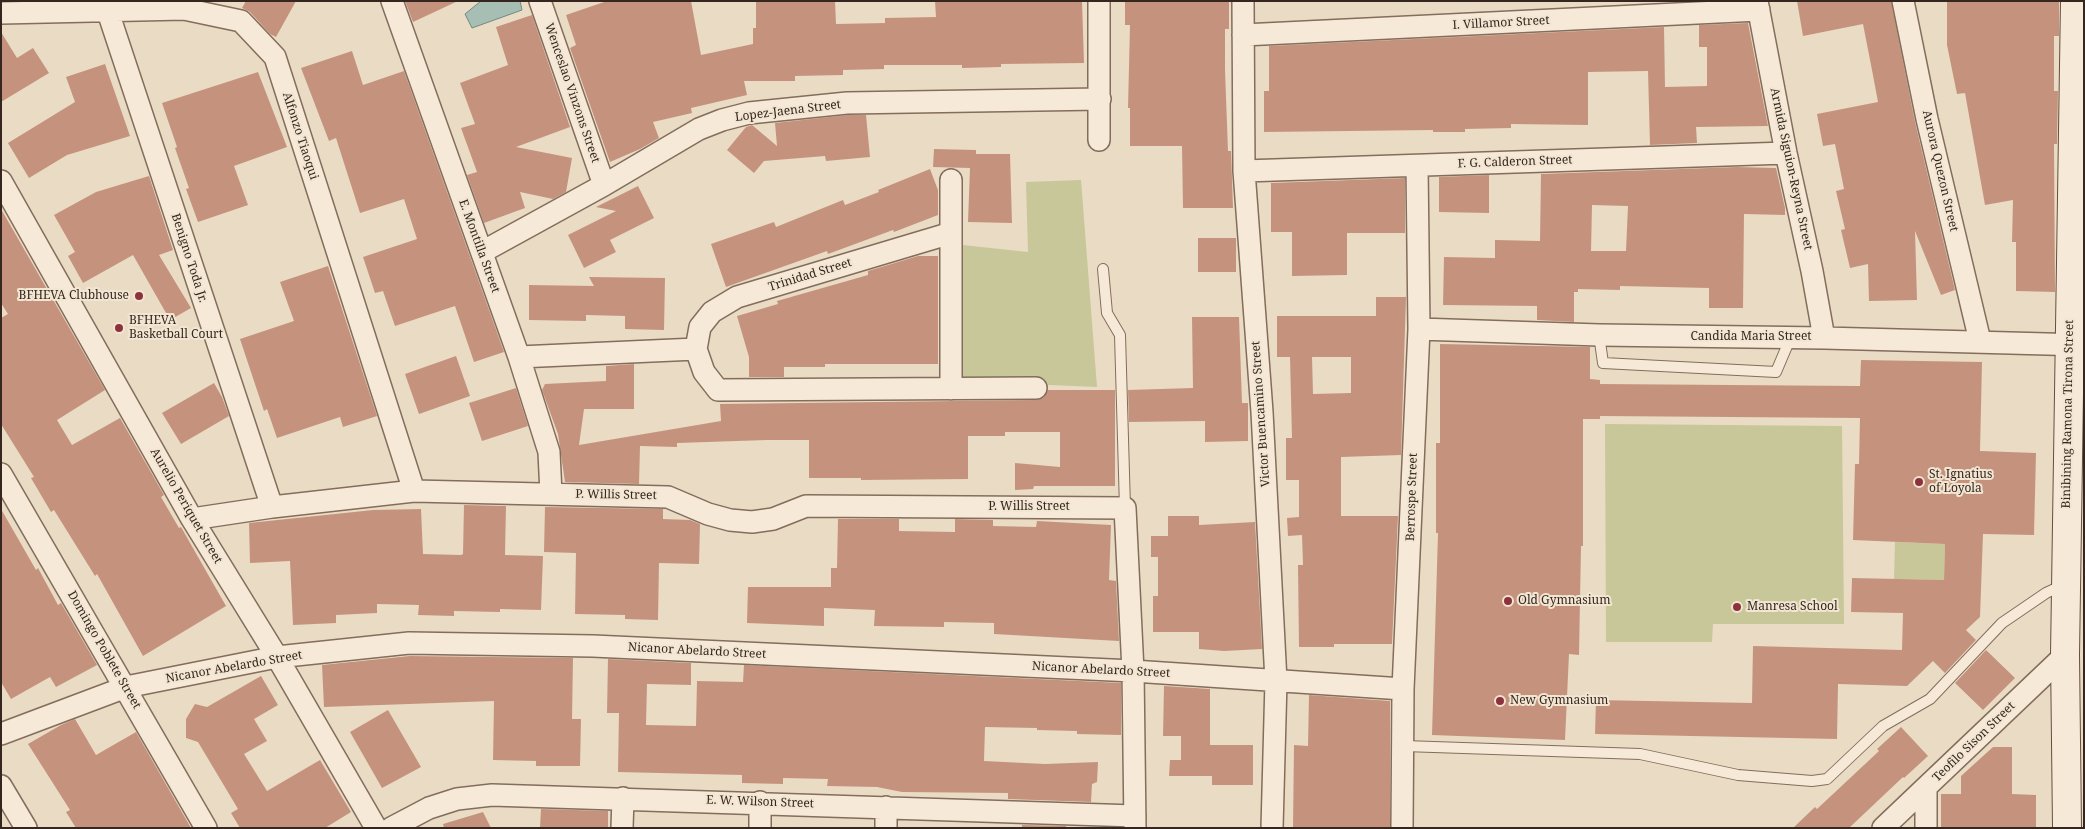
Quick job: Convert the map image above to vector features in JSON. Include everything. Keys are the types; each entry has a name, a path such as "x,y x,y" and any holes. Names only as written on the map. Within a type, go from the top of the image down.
{"street":[{"name":"E. Montilla Street","path":"392,1 519,357 549,452 551,494"},
{"name":"Wenceslao Vinzons Street","path":"540,1 604,185"},
{"path":"1098,1 1099,140"},
{"name":"Victor Buencamino Street","path":"1243,1 1244,171 1262,412 1276,681 1272,828"},
{"name":"Aurora Quezon Street","path":"1903,1 1927,119 1980,341"},
{"name":"Binibining Ramona Tirona Street","path":"2067,828 2066,584 2076,344 2075,1"},
{"name":"I. Villamor Street","path":"1243,35 1758,6"},
{"name":"Armida Siguion-Reyna Street","path":"1758,6 1824,338"},
{"name":"Alfonzo Tiaoqui","path":"1,13 107,9 184,9 241,21 275,57 414,491"},
{"name":"Benigno Toda Jr.","path":"107,9 272,507"},
{"name":"Lopez-Jaena Street","path":"482,252 604,185 699,129 749,113 847,103 1100,99"},
{"name":"F. G. Calderon Street","path":"1244,171 1786,153"},
{"name":"Berrospe Street","path":"1402,828 1403,689 1419,329 1418,166"},
{"path":"950,389 951,180"},
{"name":"Aurelio Periquet Street","path":"1,181 192,519 277,656 376,828"},
{"name":"Trinidad Street","path":"696,349 700,327 712,312 738,297 951,233"},
{"name":"Candida Maria Street","path":"1419,329 1599,335 2076,344"},
{"path":"519,357 696,349 704,372 718,390 1036,388"},
{"name":"Domingo Poblete Street","path":"1,474 206,828"},
{"name":"P. Willis Street","path":"192,519 272,507 414,491 668,497 708,514 730,520 752,522 773,519 806,506 1125,508"},
{"path":"1125,508 1133,672 1135,822"},
{"name":"Nicanor Abelardo Street","path":"1,734 126,687 277,656 409,643 545,645 1133,672 1403,689"},
{"name":"Teofilo Sison Street","path":"1883,828 2065,655"},
{"path":"1,786 26,828"},
{"path":"1926,789 1926,828"},
{"name":"E. W. Wilson Street","path":"391,828 429,808 457,799 492,796 623,798 886,807 1012,819 1135,822"},
{"path":"622,828 623,798"},
{"path":"760,802 760,828"},
{"path":"886,807 886,828"}],"lane":[{"path":"1103,269 1107,313 1120,335 1125,508"},
{"path":"1599,335 1603,363 1776,372 1790,339"},
{"path":"1404,746 1640,754 1738,775 1812,781 1828,779 1883,726 1930,699 2002,623 2046,594 2066,584"}],"green space":[{"path":"1081,180 1097,387 954,381 953,244 1028,252 1026,182"},
{"path":"1605,424 1842,426 1844,624 1713,624 1712,642 1606,642"},
{"path":"1895,542 1945,544 1944,580 1894,579"}],"shaded area":[{"path":"481,1 520,1 522,10 472,28 465,14"}],"building":[{"path":"246,1 296,1 276,37 270,34 250,12 242,8"},
{"path":"405,1 458,1 413,22"},
{"path":"607,1 691,1 701,55 753,44 753,28 756,28 756,1 835,1 836,24 885,23 885,18 936,17 935,1 1082,1 1084,63 1001,64 1001,67 962,68 962,65 884,65 884,69 843,70 843,75 795,76 795,81 744,81 747,95 691,108 692,113 653,122 659,138 640,149 610,162 570,48 576,45 566,15"},
{"path":"1125,1 1229,1 1229,29 1225,29 1225,70 1228,151 1231,151 1233,208 1183,208 1182,146 1130,146 1130,108 1128,108 1130,25 1125,25"},
{"path":"1797,1 1891,1 1915,122 1955,290 1941,295 1915,231 1917,300 1869,301 1868,264 1850,268 1841,230 1845,229 1836,191 1844,189 1835,144 1823,146 1817,114 1878,102 1863,24 1803,36"},
{"path":"1947,1 2059,1 2059,36 2054,36 2054,91 2058,91 2057,144 2054,144 2055,292 2016,291 2016,242 2012,242 2013,200 1985,205 1965,93 1957,94 1947,45"},
{"path":"532,15 570,127 516,147 572,158 566,192 553,199 520,192 525,208 484,223 467,175 477,172 461,128 475,124 460,83 508,65 496,27"},
{"path":"1748,23 1768,126 1696,127 1697,143 1650,145 1648,71 1588,72 1588,125 1511,124 1511,128 1465,129 1465,132 1433,132 1433,130 1264,132 1264,91 1269,91 1269,46 1664,27 1665,87 1707,86 1707,47 1699,47 1699,25"},
{"path":"1,32 17,58 33,48 49,73 1,102"},
{"path":"352,51 363,85 404,71 504,352 474,362 455,306 395,326 383,291 375,293 363,257 417,239 404,199 360,213 336,138 329,141 301,68"},
{"path":"105,64 130,136 67,155 29,178 8,143 75,102 66,77"},
{"path":"258,72 287,147 234,166 248,205 198,222 186,189 189,188 162,103"},
{"path":"848,115 866,115 870,157 826,161 825,156 764,161 754,173 727,150 746,127 752,125 777,146 775,123"},
{"path":"934,149 976,150 976,154 1010,154 1012,223 968,222 970,168 933,167"},
{"path":"1737,167 1776,168 1785,215 1744,214 1743,308 1709,308 1709,288 1620,286 1620,290 1578,289 1578,292 1574,292 1574,322 1537,320 1537,306 1443,305 1444,257 1495,258 1495,240 1540,241 1541,174","holes":["1592,205 1628,206 1626,251 1591,251"]},
{"path":"930,169 938,190 938,215 894,232 893,230 828,254 827,251 726,287 711,244 774,222 776,227 843,200 845,205"},
{"path":"1489,175 1489,213 1439,212 1439,177"},
{"path":"149,176 173,250 159,255 191,308 170,320 133,255 83,283 68,256 75,252 54,215 96,192"},
{"path":"1405,178 1405,233 1347,233 1347,275 1292,276 1292,232 1271,232 1271,183"},
{"path":"638,186 654,218 610,240 616,252 584,268 568,235 616,211 596,207"},
{"path":"1,209 105,390 57,420 72,445 120,418 164,495 161,497 179,528 181,527 226,606 143,656 97,574 95,576 54,510 51,512 31,478 34,477 1,424 1,318 8,314 1,303"},
{"path":"1198,238 1236,238 1236,272 1198,272"},
{"path":"918,256 938,256 938,364 825,364 825,367 784,367 784,377 749,377 749,357 737,316 778,304 777,301 868,275 868,271"},
{"path":"328,266 377,416 343,427 340,417 277,438 267,409 264,411 240,339 294,321 280,282"},
{"path":"589,277 665,278 664,330 625,329 625,316 586,315 586,321 529,320 529,285 594,286"},
{"path":"1376,297 1406,297 1401,455 1341,457 1341,516 1398,516 1392,644 1334,644 1334,647 1299,647 1298,565 1303,565 1302,535 1288,536 1287,518 1299,517 1299,480 1286,480 1286,438 1292,438 1290,357 1277,357 1277,316 1376,316","holes":["1312,357 1351,357 1351,393 1313,394"]},
{"path":"1192,317 1239,317 1242,403 1248,403 1248,441 1205,442 1205,421 1129,422 1128,390 1193,388"},
{"path":"1440,344 1590,347 1590,379 1600,380 1600,384 1860,386 1861,360 1982,362 1980,451 2036,453 2034,535 1983,534 1980,617 1966,630 1976,640 1945,673 1933,661 1907,686 1838,684 1837,739 1595,734 1596,700 1752,703 1753,646 1902,650 1903,613 1851,612 1852,578 1944,580 1945,544 1853,540 1855,464 1859,464 1860,418 1600,416 1600,419 1583,419 1583,546 1581,546 1579,655 1569,654 1565,740 1432,735 1438,533 1436,533 1436,443 1440,443"},
{"path":"456,356 470,396 419,414 405,374"},
{"path":"634,364 634,409 584,409 579,445 721,421 720,404 1036,400 1043,398 1048,390 1115,390 1115,486 1034,486 1033,489 1015,490 1015,463 1060,467 1060,432 1005,432 1005,436 968,436 968,479 861,480 861,478 809,478 809,440 767,440 677,443 677,447 640,446 639,484 565,482 558,434 542,390 545,384 606,381 606,366"},
{"path":"214,383 229,416 181,444 162,413"},
{"path":"516,388 528,426 482,441 469,403"},
{"path":"464,505 506,506 505,555 543,556 541,610 500,609 500,612 454,611 454,616 418,615 419,605 377,604 377,613 336,615 336,623 293,625 290,561 250,563 249,523 373,510 421,509 423,554 461,555 463,554"},
{"path":"545,507 663,509 663,519 690,520 700,524 699,564 659,563 658,620 625,619 625,615 575,614 576,553 544,552"},
{"path":"1,509 36,570 38,568 58,605 61,603 97,665 56,687 50,677 11,699 1,682"},
{"path":"1168,516 1199,516 1199,525 1255,522 1262,649 1224,651 1199,649 1199,632 1153,632 1153,596 1158,596 1158,557 1151,557 1151,536 1168,536"},
{"path":"838,519 899,519 899,531 955,532 955,519 993,520 993,526 1036,527 1037,521 1111,525 1109,580 1116,581 1119,641 994,634 994,623 944,622 944,627 874,626 875,610 824,608 824,626 747,623 748,587 831,587 831,568 837,568"},
{"path":"1986,650 2015,678 1983,710 1955,683"},
{"path":"410,656 573,658 572,719 581,719 580,766 536,766 536,761 493,760 494,701 324,707 322,665"},
{"path":"608,659 691,663 691,685 647,684 646,725 696,726 697,681 743,682 744,665 1121,683 1121,735 1077,734 1077,731 1037,730 1037,728 985,727 984,761 1045,764 1098,762 1097,782 1092,784 1091,802 1008,799 1008,793 902,792 877,787 827,786 828,779 783,778 783,784 742,783 742,775 618,772 619,713 607,713"},
{"path":"261,676 278,705 254,719 267,741 244,754 267,791 320,760 351,812 325,828 240,828 231,813 238,809 198,742 186,738 186,719 195,704 207,707"},
{"path":"1164,686 1210,689 1210,745 1253,745 1253,785 1212,785 1212,776 1169,776 1170,760 1181,760 1181,736 1163,736"},
{"path":"1309,695 1390,701 1390,828 1293,828 1294,745 1308,746"},
{"path":"388,710 421,767 382,788 350,732"},
{"path":"75,719 96,755 136,732 191,828 76,828 66,812 70,810 28,744"},
{"path":"1901,727 1928,756 1849,828 1793,828 1815,807 1817,809 1879,751 1877,749"},
{"path":"1993,747 2012,747 2012,794 2036,795 2036,828 1941,828 1941,794 1961,794 1961,776"},
{"path":"541,809 608,811 608,828 540,828"},
{"path":"483,812 491,828 444,828 443,824"},
{"path":"1022,825 1066,826 1066,828 1022,828"}],"place":[{"name":"BFHEVA Clubhouse","path":"139,296"},
{"name":"BFHEVA Basketball Court","path":"119,328"},
{"name":"St. Ignatius of Loyola","path":"1919,482"},
{"name":"Old Gymnasium","path":"1508,601"},
{"name":"Manresa School","path":"1737,607"},
{"name":"New Gymnasium","path":"1500,701"}]}
